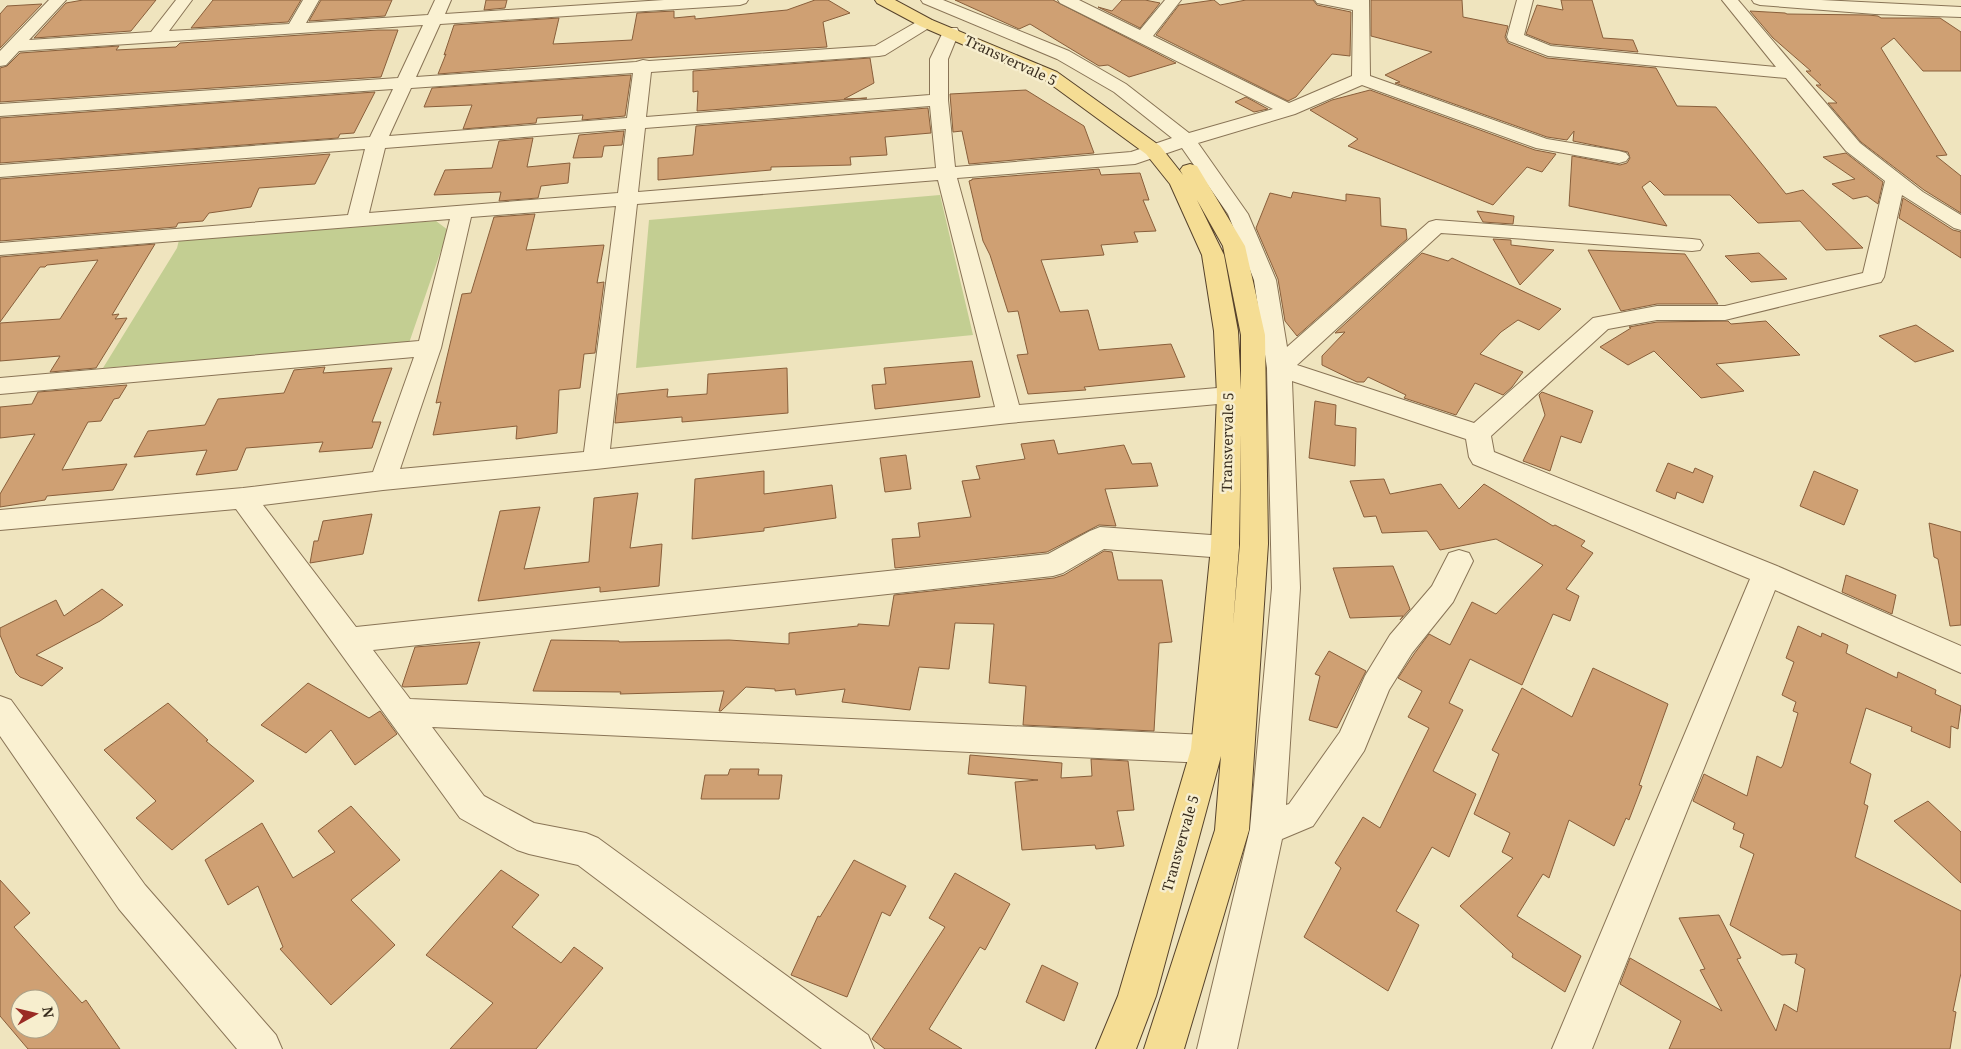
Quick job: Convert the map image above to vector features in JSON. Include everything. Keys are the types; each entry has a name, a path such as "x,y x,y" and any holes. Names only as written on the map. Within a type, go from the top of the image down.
{"main road":[{"name":"Transvervale 5","path":"883,0 928,12 961,16 1051,76 1170,145 1179,183 1213,255 1226,331 1229,395 1225,547 1206,749 1137,996 1116,1049"},
{"name":"Transvervale 5","path":"904,0 942,18 1044,59 1099,89 1170,145 1193,173 1234,246 1253,335 1254,544 1232,830 1164,1049"}],"street":[{"path":"0,61 58,0"},
{"path":"155,38 184,0"},
{"path":"294,29 311,0"},
{"path":"357,221 376,144 443,0"},
{"path":"15,46 434,20 572,6 740,0"},
{"path":"1066,0 1289,110"},
{"path":"1143,38 1173,0"},
{"path":"1322,0 1361,3 1361,79"},
{"path":"1525,0 1515,37 1548,51 1790,73"},
{"path":"1730,0 1853,147 1895,180 1958,221"},
{"path":"1760,0 1875,9 1961,12"},
{"path":"0,110 642,65 879,51 928,12"},
{"path":"961,16 939,59 939,100 946,173 1009,414"},
{"name":"Transvervale 5","path":"961,16 1064,55 1120,88 1170,145 1238,214 1265,280 1279,368 1286,588 1267,829 1217,1049"},
{"path":"596,460 642,65"},
{"path":"0,250 1136,158 1170,145 1289,110 1361,79 1543,144 1619,157"},
{"path":"0,171 939,100"},
{"path":"1478,434 1601,323 1657,313 1725,312 1873,277 1895,180"},
{"path":"383,480 429,348 462,212"},
{"path":"1478,434 1279,368 1436,226 1692,245"},
{"path":"0,386 429,348"},
{"path":"0,520 243,498 383,480 596,460 1009,414 1229,395"},
{"path":"1478,434 1482,457 1767,574 1961,660"},
{"path":"243,498 472,807 529,838 586,850 854,1049"},
{"path":"348,640 1053,565 1100,538 1225,547"},
{"path":"1267,829 1302,815 1353,741 1376,685 1401,644 1443,594 1459,560"},
{"path":"1572,1049 1767,574"},
{"path":"0,710 132,897 262,1049"},
{"path":"401,712 1206,749"}],"green space":[{"path":"940,195 973,335 636,368 649,220"},
{"path":"436,221 448,230 409,343 103,368 177,248 179,240"}],"building":[{"path":"83,0 156,0 131,31 34,38 66,3"},
{"path":"213,0 301,0 288,22 191,28"},
{"path":"321,0 392,0 385,16 309,21"},
{"path":"486,0 507,0 505,8 484,10"},
{"path":"815,0 828,0 850,13 823,22 827,47 642,58 438,74 454,25 559,18 553,44 632,40 637,13 674,11 674,18 695,16 695,19 787,10"},
{"path":"955,0 1053,0 1176,63 1129,77 1108,65 1099,66 1030,24 1019,29"},
{"path":"1122,0 1145,0 1160,3 1140,28 1098,7 1112,11"},
{"path":"1214,0 1220,5 1246,0 1313,0 1317,5 1351,12 1350,56 1332,54 1296,97 1288,101 1156,35 1179,5"},
{"path":"1371,0 1462,0 1463,17 1508,26 1505,37 1508,43 1547,58 1656,68 1677,106 1716,107 1786,194 1803,190 1863,248 1826,250 1800,221 1758,223 1730,195 1664,195 1650,181 1642,187 1667,226 1569,206 1572,156 1620,165 1627,163 1630,158 1628,152 1573,141 1574,131 1567,140 1547,137 1395,83 1400,82 1385,75 1432,52 1371,36"},
{"path":"1561,0 1592,0 1603,38 1633,40 1638,52 1551,44 1526,34 1537,5 1563,10"},
{"path":"42,4 0,48 0,14 7,6"},
{"path":"1750,11 1787,14 1868,15 1881,18 1940,18 1961,32 1961,71 1923,71 1894,38 1881,48 1947,155 1936,156 1961,176 1961,213 1924,190 1861,142 1828,103 1837,103 1816,85 1821,85 1806,71 1811,71 1773,38"},
{"path":"398,30 381,77 0,102 0,68 7,66 20,53 119,46 116,50 176,47 180,43"},
{"path":"870,58 874,83 844,99 867,98 697,111 698,91 693,92 693,71"},
{"path":"631,75 625,116 582,120 583,115 537,118 536,123 463,129 472,105 424,107 432,88"},
{"path":"1026,90 1084,126 1094,153 969,164 962,131 953,132 950,94"},
{"path":"1370,90 1535,150 1556,154 1542,172 1527,167 1493,205 1348,146 1358,139 1310,110 1332,100"},
{"path":"375,92 354,133 340,134 338,138 0,163 0,118"},
{"path":"1246,97 1268,109 1254,112 1235,102"},
{"path":"928,108 931,133 885,137 887,155 850,157 851,165 771,167 771,170 658,180 658,158 693,155 696,126"},
{"path":"624,131 622,145 604,146 602,157 573,158 579,135"},
{"path":"533,138 527,167 570,163 568,183 541,186 538,198 499,201 501,192 434,195 445,170 492,168 499,141"},
{"path":"1846,153 1883,182 1878,204 1867,196 1853,199 1832,184 1855,179 1823,157"},
{"path":"330,154 315,184 259,188 251,207 209,213 203,221 178,223 176,227 0,241 0,179"},
{"path":"1099,169 1101,175 1140,173 1149,200 1143,200 1156,231 1134,232 1138,242 1101,245 1104,255 1041,260 1060,312 1088,310 1099,350 1171,344 1185,377 1084,387 1086,390 1028,394 1017,355 1028,354 1018,311 1008,312 990,255 983,241 969,181 972,179"},
{"path":"1293,192 1346,201 1346,194 1380,198 1381,226 1406,229 1407,239 1297,336 1285,321 1278,279 1256,228 1270,193 1291,198"},
{"path":"1903,198 1953,230 1961,232 1961,258 1899,218"},
{"path":"1477,211 1514,216 1513,224 1483,222"},
{"path":"535,214 526,250 604,245 597,283 604,282 595,353 584,354 580,388 559,390 557,433 516,439 517,426 433,435 441,402 436,403 462,294 471,293 494,217"},
{"path":"1493,239 1511,240 1511,245 1554,250 1520,285"},
{"path":"155,244 112,315 119,314 115,319 127,318 96,368 50,372 60,356 0,361 0,323 60,319 98,260 40,267 0,322 0,257"},
{"path":"1588,250 1685,254 1718,304 1657,304 1621,311"},
{"path":"1422,253 1448,261 1452,258 1561,309 1539,330 1518,320 1501,332 1480,354 1523,372 1512,387 1503,395 1475,383 1456,415 1404,398 1406,395 1368,377 1364,382 1357,382 1322,365 1322,356 1345,332 1335,333"},
{"path":"1759,253 1787,279 1751,282 1725,256"},
{"path":"1728,321 1731,324 1766,321 1800,355 1716,364 1744,391 1701,398 1654,351 1628,365 1600,347 1631,328 1629,327 1657,322"},
{"path":"1916,325 1954,351 1915,362 1879,336"},
{"path":"972,361 980,397 875,409 872,385 886,384 884,368"},
{"path":"325,367 323,373 392,368 372,422 381,422 372,448 319,452 323,442 246,448 237,470 196,475 207,450 134,457 148,431 205,425 218,399 284,393 294,370"},
{"path":"787,368 788,413 682,422 682,417 615,423 618,394 668,389 667,397 707,394 708,374"},
{"path":"127,385 119,398 114,399 101,421 88,422 62,470 127,464 113,490 47,496 45,500 0,507 0,494 35,434 0,438 0,407 32,404 38,392"},
{"path":"1542,392 1593,411 1581,443 1561,436 1550,471 1523,461 1545,415 1539,395"},
{"path":"1315,401 1336,405 1335,425 1356,428 1355,466 1309,458"},
{"path":"1054,440 1058,454 1124,445 1132,464 1151,463 1158,486 1105,489 1116,526 1099,525 1047,552 895,568 892,539 920,537 918,523 971,517 962,481 980,479 976,466 1025,459 1021,444"},
{"path":"906,455 911,489 885,492 880,458"},
{"path":"1668,463 1693,473 1695,468 1713,476 1703,503 1677,492 1675,499 1656,491"},
{"path":"764,471 764,494 832,485 836,518 764,528 764,531 692,539 695,479"},
{"path":"1814,471 1858,490 1844,525 1800,506"},
{"path":"1384,479 1390,494 1441,484 1459,509 1484,484 1553,526 1555,525 1585,541 1581,546 1593,553 1566,589 1579,596 1570,621 1553,614 1522,685 1470,659 1449,703 1463,710 1433,771 1476,794 1449,857 1432,847 1396,911 1419,925 1388,991 1304,937 1341,868 1335,863 1363,817 1380,828 1429,728 1408,717 1422,691 1398,678 1429,634 1450,645 1472,602 1496,614 1543,565 1496,539 1440,550 1427,531 1382,533 1376,516 1364,517 1350,481"},
{"path":"638,493 630,548 662,544 659,586 600,592 600,587 478,601 500,511 540,507 524,569 589,562 594,498"},
{"path":"372,514 363,554 310,563 314,541 318,541 323,521"},
{"path":"1929,523 1961,532 1961,625 1950,626 1938,559 1934,557"},
{"path":"1104,551 1112,552 1118,580 1162,580 1172,642 1159,643 1154,731 1023,725 1026,686 989,683 994,624 955,623 949,669 919,667 910,710 842,702 845,689 796,695 795,689 775,691 775,689 746,687 721,711 719,711 724,691 620,694 621,692 533,691 551,640 619,642 729,640 789,644 789,633 858,626 858,624 889,626 894,595 1054,578 1064,575"},
{"path":"1393,566 1410,609 1400,620 1403,616 1350,618 1333,568"},
{"path":"1846,575 1896,595 1892,614 1842,592"},
{"path":"102,589 123,605 100,621 36,655 63,668 42,686 20,677 16,673 0,635 0,628 56,600 64,616"},
{"path":"1798,626 1821,637 1822,633 1848,645 1846,653 1897,678 1898,672 1936,690 1935,694 1961,706 1958,729 1951,726 1950,748 1911,731 1912,727 1866,708 1850,763 1871,774 1864,804 1868,806 1855,857 1961,911 1961,973 1953,1011 1956,1012 1950,1049 1669,1049 1681,1021 1620,984 1630,958 1722,1011 1700,970 1705,969 1679,918 1719,915 1741,958 1737,959 1776,1031 1784,1004 1797,1012 1805,969 1795,963 1797,954 1782,955 1730,925 1754,854 1740,847 1744,834 1733,829 1735,823 1693,801 1704,774 1747,796 1757,756 1781,768 1783,765 1798,713 1793,711 1796,702 1782,695 1794,662 1786,658"},
{"path":"480,642 467,684 402,686 415,647"},
{"path":"1329,651 1366,671 1337,728 1309,720 1320,676 1315,674"},
{"path":"1593,668 1668,704 1639,785 1642,786 1629,820 1626,818 1614,846 1569,820 1549,878 1543,874 1517,916 1581,956 1565,992 1512,957 1513,954 1460,906 1513,858 1502,852 1510,833 1474,814 1499,754 1492,750 1522,688 1572,717"},
{"path":"308,683 369,718 380,711 397,734 355,765 331,730 306,753 261,725"},
{"path":"168,703 208,740 206,741 254,781 172,850 136,818 156,801 104,750"},
{"path":"970,755 1062,763 1061,778 1092,776 1091,759 1128,761 1134,810 1117,811 1124,846 1096,849 1095,845 1022,850 1015,782 1038,780 968,774"},
{"path":"730,769 759,769 758,775 782,775 779,799 701,799 705,775 728,775"},
{"path":"1928,801 1961,832 1961,883 1894,821"},
{"path":"351,806 400,860 351,900 395,945 331,1005 280,949 283,947 258,886 228,905 205,860 262,823 293,878 335,852 318,831"},
{"path":"854,860 906,886 890,916 882,912 847,997 791,975 818,916 820,917"},
{"path":"501,870 539,895 512,927 561,963 574,947 603,968 536,1049 450,1049 493,1003 426,955"},
{"path":"955,873 1010,904 985,950 980,947 929,1029 962,1049 885,1049 872,1039 945,927 929,918"},
{"path":"0,880 30,913 14,927 82,1003 86,1000 120,1049 28,1049 20,1039 60,1039 60,989 10,989 10,1028 0,1016"},
{"path":"1042,965 1078,983 1064,1021 1026,1002"}]}
